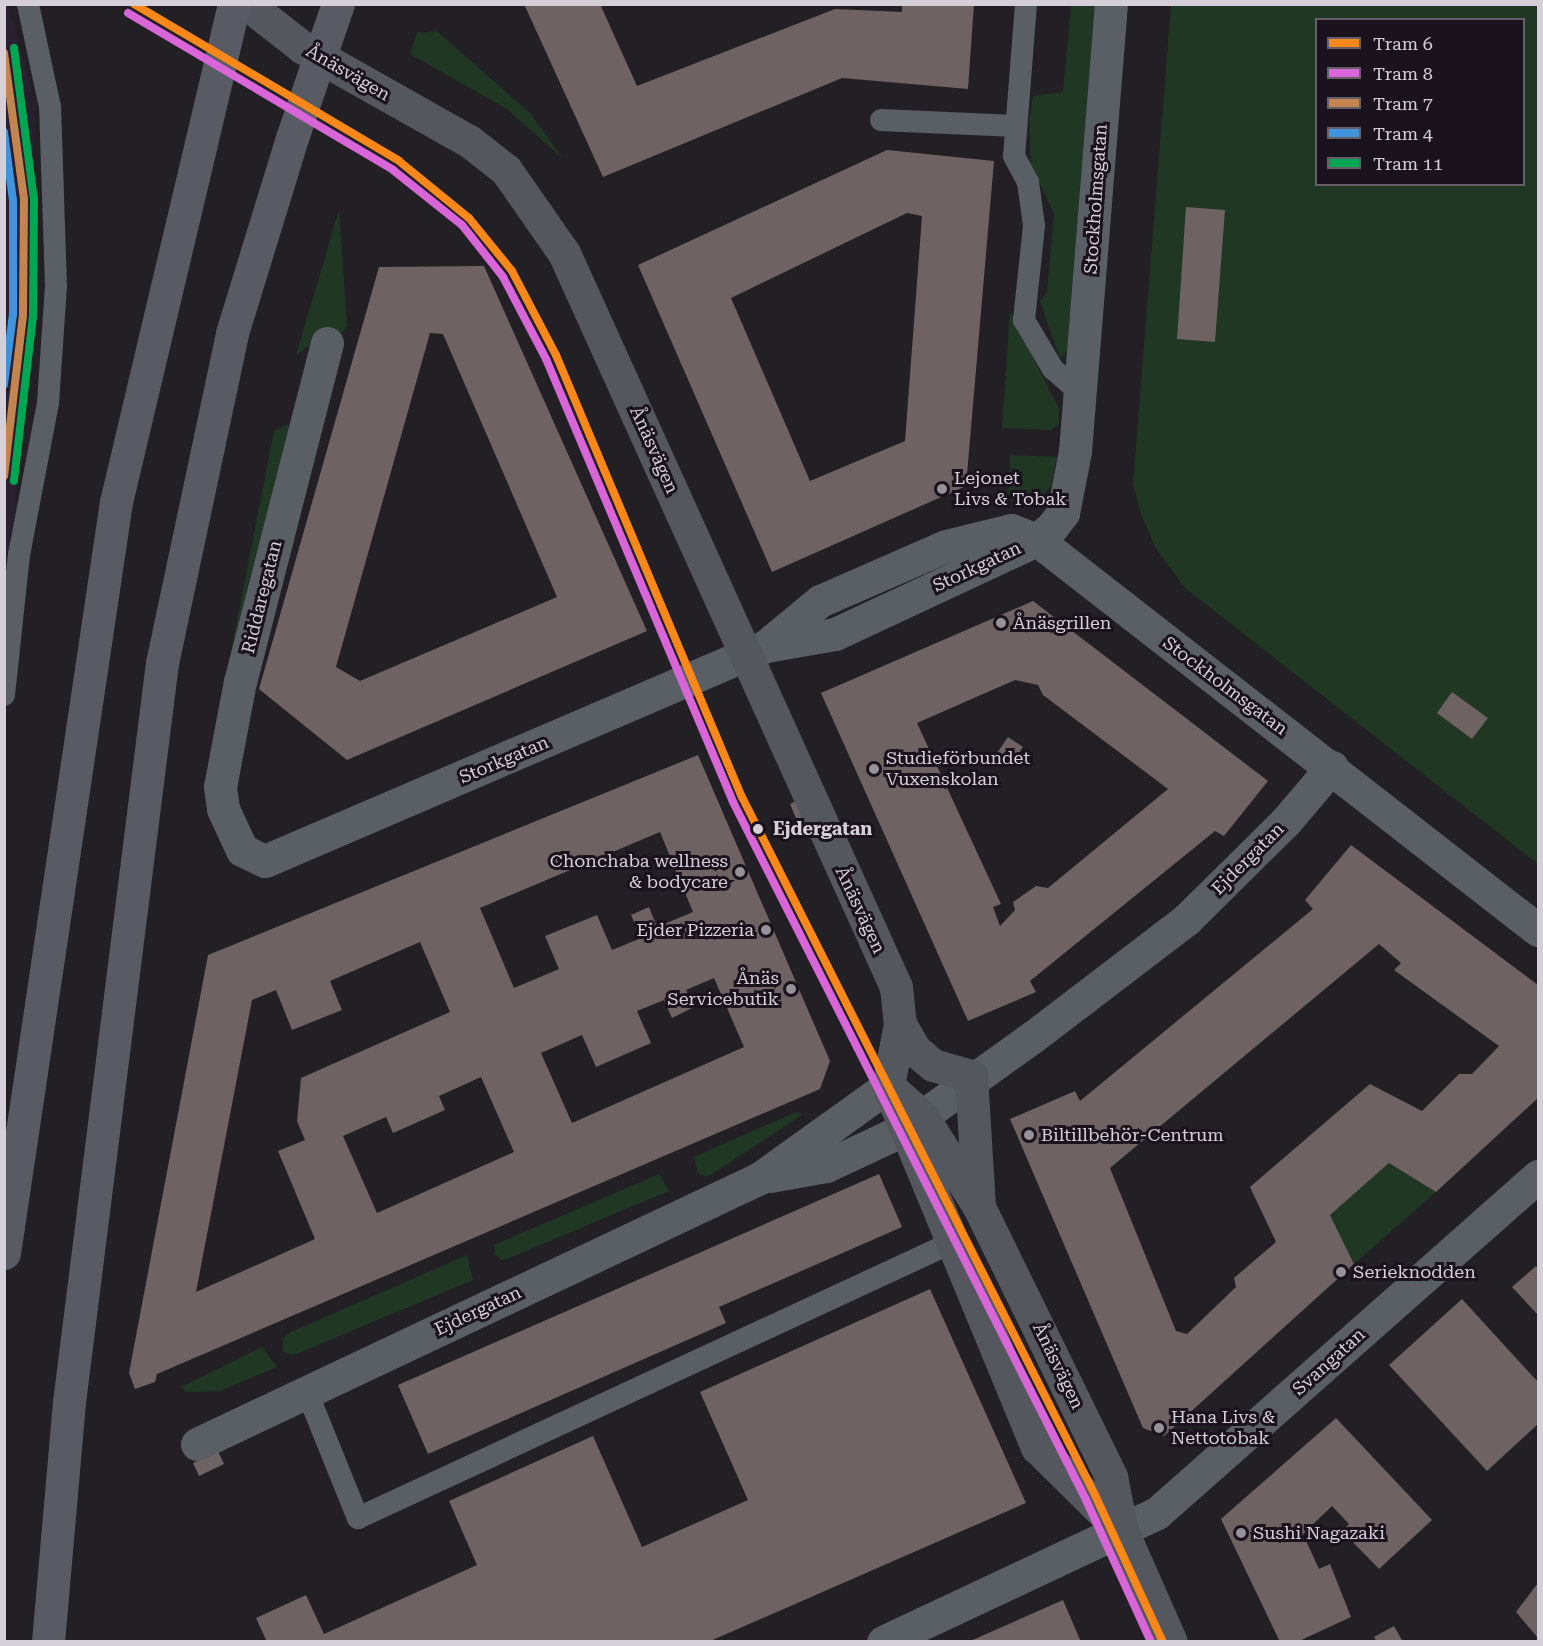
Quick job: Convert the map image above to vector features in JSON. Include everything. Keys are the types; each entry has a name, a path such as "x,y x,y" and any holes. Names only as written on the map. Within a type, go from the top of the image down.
{"highway":[{"path":"4,1253 116,502 210,90 234,4"},
{"path":"48,1641 70,1391 162,663 232,333 292,138 338,4"}],"street":[{"name":"Ånäsvägen","path":"247,4 302,46 469,141 506,170 536,205 564,253 756,651 896,987 900,1024 888,1086 912,1123 979,1207 1111,1477 1122,1531 1171,1641"},
{"name":"Stockholmsgatan","path":"1111,4 1081,393 1062,513 1037,540 1539,930"},
{"name":"Riddaregatan","path":"242,850 223,809 226,751 327,343"},
{"name":"Storkgatan","path":"242,850 265,861 756,651 835,634 1037,540"},
{"name":"Ejdergatan","path":"760,1178 826,1166 912,1123 971,1076 1034,1036 1187,919 1286,821 1332,767"},
{"path":"900,1024 933,1065 971,1076"},
{"name":"Ånäsvägen","path":"971,1076 979,1207"},
{"name":"Ejdergatan","path":"197,1444 760,1178 888,1086"},
{"name":"Ånäsvägen","path":"912,1123 951,1243 1038,1447 1122,1531"},
{"name":"Svangatan","path":"884,1641 1122,1531 1171,1502 1539,1176"}],"lane":[{"path":"4,695 19,555 48,403 56,286 50,106 28,4"},
{"path":"1026,4 1014,156 1028,182 1034,226 1024,320 1053,369 1081,393"},
{"path":"881,120 1016,126"},
{"path":"307,1392 358,1518 951,1243"}],"shaded area":[{"path":"8,4 36,106 5,690 4,5"}],"green space":[{"path":"1071,5 1096,5 1067,352 1060,358 1040,302 1047,292 1054,213 1031,165 1029,123 1033,96 1063,92"},
{"path":"1171,5 1538,5 1538,864 1185,588 1155,547 1141,514 1133,484"},
{"path":"437,31 531,114 563,159 507,109 410,54 417,33"},
{"path":"339,210 347,326 340,336 311,344 296,355"},
{"path":"1010,311 1059,409 1059,424 1051,430 1002,428"},
{"path":"288,424 290,430 250,576 203,795 274,431"},
{"path":"1010,455 1057,457 1051,486 1040,499 1008,501"},
{"path":"796,1112 802,1115 708,1177 698,1173 694,1157"},
{"path":"1389,1163 1436,1192 1354,1264 1330,1215"},
{"path":"659,1174 669,1191 502,1261 495,1254 494,1245"},
{"path":"467,1255 473,1280 294,1355 283,1352 283,1338 291,1332"},
{"path":"262,1347 277,1367 220,1391 186,1392 181,1387"}],"building":[{"path":"524,4 600,4 637,86 835,9 902,12 902,4 974,4 968,89 842,78 603,177"},
{"path":"887,150 994,161 966,486 772,572 638,265","holes":["907,213 922,216 905,441 810,481 731,298"]},
{"path":"1186,207 1225,210 1215,342 1177,339"},
{"path":"484,266 647,631 347,760 259,689 379,267","holes":["430,333 443,334 557,597 360,681 336,667"]},
{"path":"1033,601 1268,781 1224,836 1215,831 1030,981 1036,992 968,1021 821,693","holes":["1015,680 1038,685 1043,695 1168,789 1048,888 1036,886 1013,902 1015,910 1000,926 993,907 1001,904 917,723"]},
{"path":"1452,692 1488,718 1472,739 1437,713"},
{"path":"1008,737 1023,747 1012,763 997,753"},
{"path":"698,755 830,1061 820,1089 157,1374 155,1382 135,1389 129,1373 208,955","holes":["660,832 693,912 657,927 649,907 631,915 641,938 612,950 597,915 545,936 559,969 514,988 480,908","420,942 450,1012 301,1078 297,1121 305,1140 278,1151 315,1239 196,1292 252,1000 276,990 292,1030 342,1010 330,981","714,978 744,1047 572,1123 541,1053 582,1035 596,1067 651,1043 637,1011 664,1000 672,1018 694,1007 686,990","481,1077 514,1152 377,1213 343,1136 386,1117 393,1133 445,1110 439,1096"]},
{"path":"796,801 804,821 798,823 790,804"},
{"path":"1351,845 1538,985 1538,1098 1436,1192 1389,1163 1330,1215 1354,1264 1164,1436 1143,1428 1010,1119 1075,1091 1080,1101 1313,909 1305,900","holes":["1379,944 1401,963 1394,970 1499,1046 1472,1074 1459,1074 1422,1111 1370,1084 1250,1187 1276,1242 1234,1278 1236,1287 1187,1334 1176,1331 1110,1168"]},
{"path":"879,1174 902,1227 719,1307 726,1323 428,1454 398,1385"},
{"path":"1536,1266 1538,1269 1538,1315 1512,1287"},
{"path":"930,1289 1026,1503 708,1642 267,1642 256,1618 306,1595 324,1634 477,1565 449,1501 593,1436 642,1547 748,1500 700,1392"},
{"path":"1462,1299 1538,1382 1538,1424 1487,1471 1389,1365"},
{"path":"1336,1418 1432,1520 1379,1569 1342,1531 1349,1524 1332,1506 1303,1534 1319,1569 1330,1564 1351,1617 1297,1642 1280,1642 1221,1519"},
{"path":"218,1451 224,1464 199,1476 193,1463"},
{"path":"1538,1583 1538,1638 1516,1612"},
{"path":"1063,1600 1081,1642 968,1642"},
{"path":"1394,1626 1403,1642 1377,1642 1374,1637"}],"tram line":[{"name":"6","path":"134,4 399,161 469,218 512,271 556,355 742,797 1095,1495 1163,1642"},
{"name":"8","path":"128,13 393,170 462,225 503,277 546,359 733,802 1086,1500 1151,1642"},
{"name":"11","path":"14,48 34,199 33,316 14,481"},
{"name":"7","path":"4,53 24,199 23,315 4,476"},
{"name":"4","path":"4,132 13,200 13,314 4,384"}],"place":[{"name":"Lejonet Livs & Tobak","path":"942,489"},
{"name":"Ånäsgrillen","path":"1001,623"},
{"name":"Studieförbundet Vuxenskolan","path":"874,769"},
{"name":"Ejdergatan","path":"758,829"},
{"name":"Chonchaba wellness & bodycare","path":"740,872"},
{"name":"Ejder Pizzeria","path":"766,930"},
{"name":"Ånäs Servicebutik","path":"791,989"},
{"name":"Biltillbehör-Centrum","path":"1029,1135"},
{"name":"Serieknodden","path":"1341,1272"},
{"name":"Hana Livs & Nettotobak","path":"1159,1428"},
{"name":"Sushi Nagazaki","path":"1241,1533"}]}
